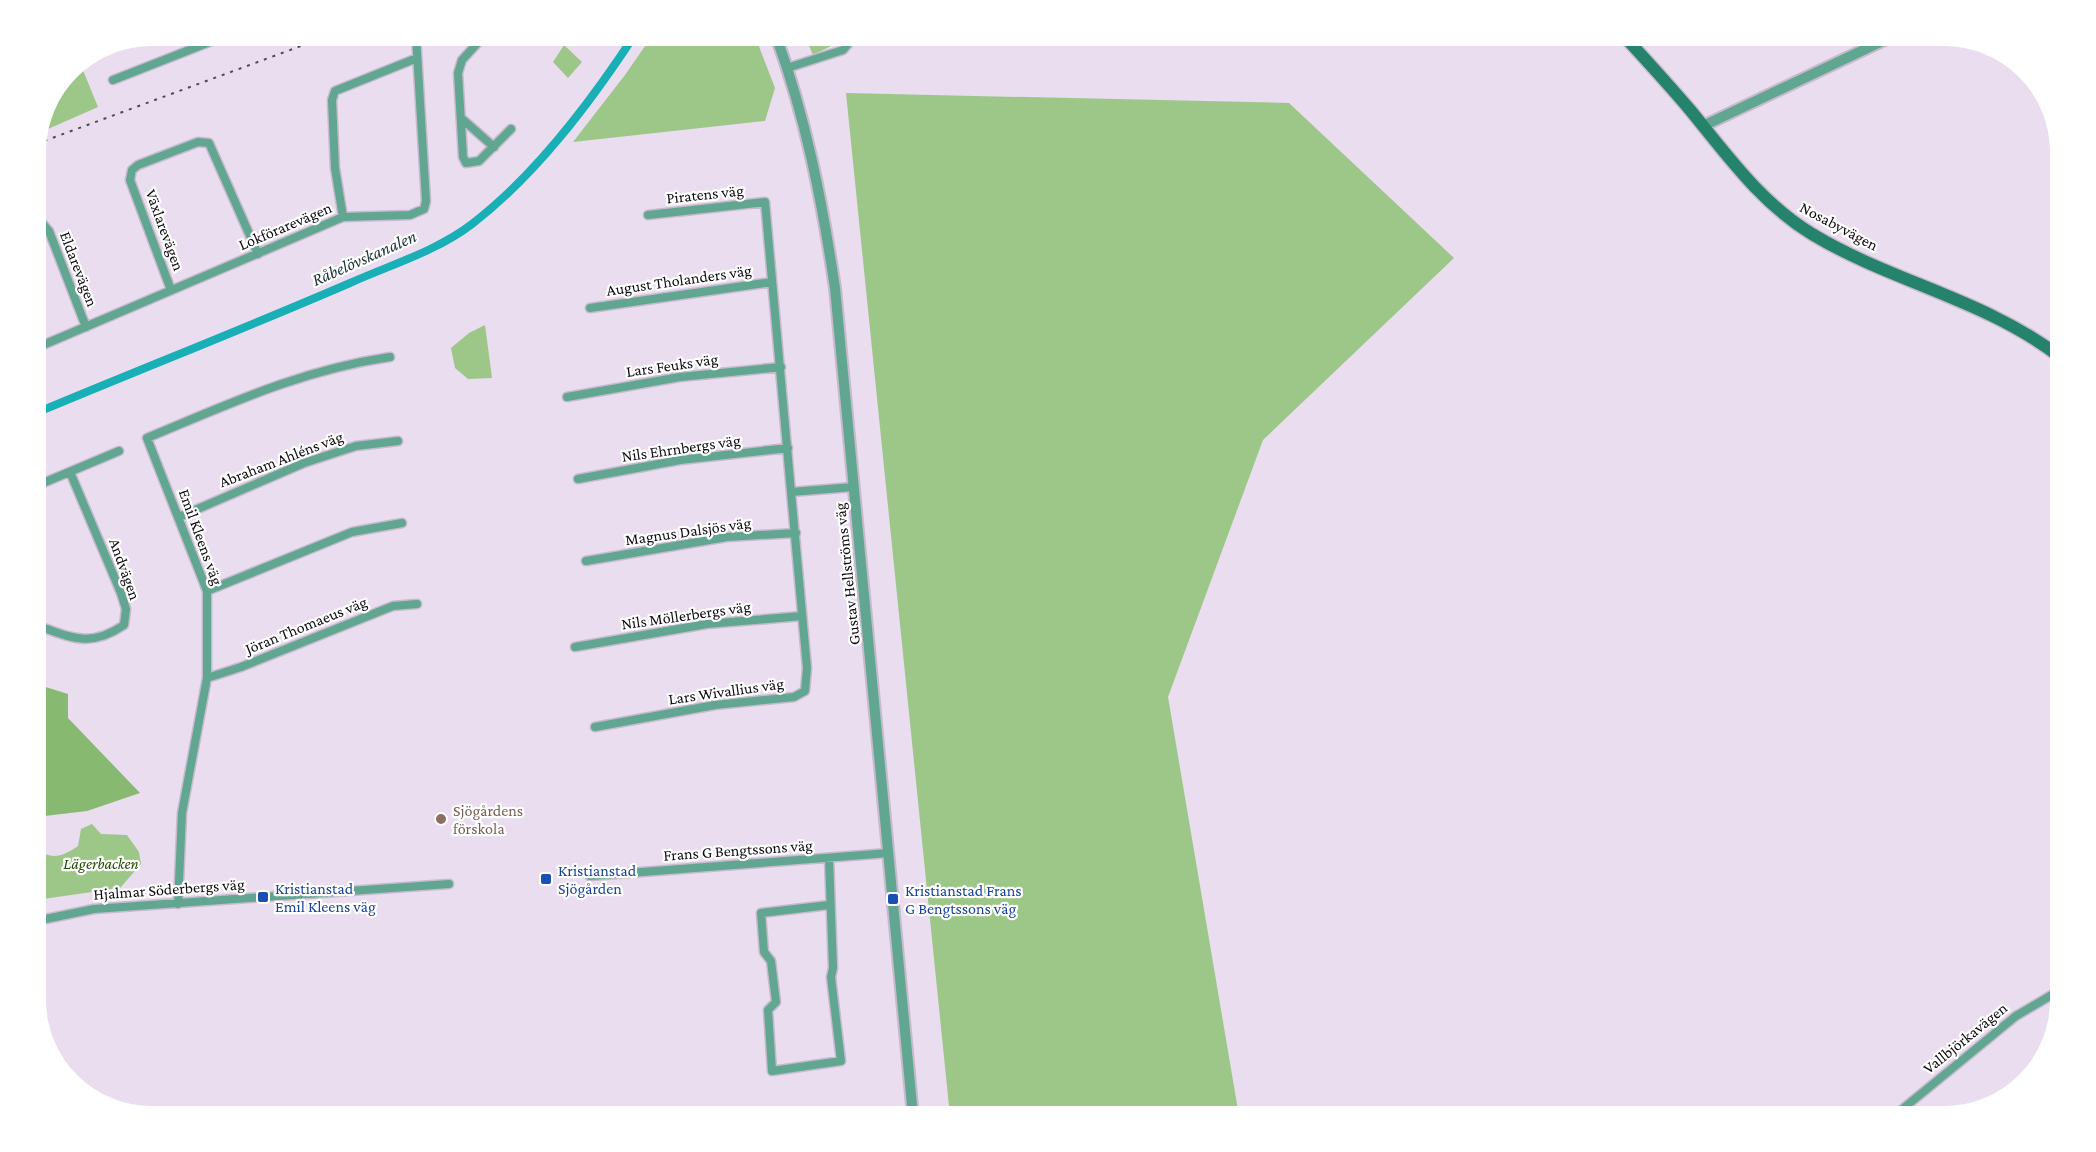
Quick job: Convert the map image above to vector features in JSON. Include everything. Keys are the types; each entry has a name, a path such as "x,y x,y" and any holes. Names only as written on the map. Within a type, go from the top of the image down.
{"main road":[{"name":"Nosabyvägen","path":"1633,46 1774,206 1805,229 1834,246 1980,309 2021,330 2049,350"}],"street":[{"path":"113,80 200,46"},
{"name":"Lokförarevägen","path":"47,343 343,218 410,215 424,209 426,201 416,46"},
{"path":"475,46 462,60 458,73 463,157 466,163 479,161 511,129"},
{"name":"Gustav Hellströms väg","path":"779,46 814,165 835,288 912,1106"},
{"path":"787,68 843,50 846,46"},
{"path":"1703,126 1872,46"},
{"path":"343,218 335,168 332,100 335,91 417,58"},
{"path":"461,118 494,147"},
{"name":"Växlarevägen","path":"171,290 130,180 132,170 138,165 198,142 208,143 258,254"},
{"name":"Piratens väg","path":"648,215 765,202"},
{"name":"Lars Wivallius väg","path":"595,727 715,705 800,695 807,687 796,533 765,202"},
{"name":"Eldarevägen","path":"47,229 86,327"},
{"name":"August Tholanders väg","path":"590,308 772,282"},
{"name":"Emil Kleens väg","path":"178,904 182,813 207,678 207,591 147,438 295,378 344,364 390,357"},
{"name":"Lars Feuks väg","path":"567,397 680,377 780,367"},
{"name":"Abraham Ahléns väg","path":"179,517 304,464 356,446 398,441"},
{"name":"Nils Ehrnbergs väg","path":"578,480 680,460 788,448"},
{"path":"47,481 119,451"},
{"name":"Andvägen","path":"47,629 66,636 90,640 108,635 124,625 126,609 121,592 70,472"},
{"path":"791,492 853,487"},
{"path":"207,591 352,532 402,523"},
{"name":"Magnus Dalsjös väg","path":"586,561 727,537 796,533"},
{"name":"Jöran Thomaeus väg","path":"207,678 241,667 393,606 417,604"},
{"name":"Nils Möllerbergs väg","path":"575,647 707,624 802,616"},
{"name":"Frans G Bengtssons väg","path":"590,876 889,853"},
{"path":"829,858 833,968 831,976 841,1061 772,1071 768,1010 776,1002 771,961 764,952 761,913 829,905"},
{"name":"Hjalmar Söderbergs väg","path":"47,919 94,909 449,884"},
{"name":"Vallbjörkavägen","path":"1906,1106 2016,1016 2050,996"}],"green space":[{"path":"565,46 582,62 568,78 553,62"},
{"path":"645,46 759,46 775,88 765,121 573,142"},
{"path":"809,46 831,46 813,55"},
{"path":"84,72 98,107 49,128 61,99 68,88"},
{"path":"846,93 1289,103 1454,258 1263,440 1168,697 1237,1106 949,1106"},
{"path":"485,325 492,378 468,379 455,368 451,348 469,333"},
{"path":"47,687 68,694 68,718 140,793 87,811 47,816"},
{"name":"Lägerbacken","path":"92,824 101,834 127,835 139,852 141,864 120,888 47,898 47,855 57,856 78,846 81,829"}],"waterway":[{"name":"Råbelövskanalen","path":"47,408 413,257 458,234 496,205 540,161 599,87 627,46"}],"railway":[{"path":"47,140 301,46"}],"place":[{"name":"Sjögårdens förskola","path":"441,819"},
{"name":"Kristianstad Sjögården","path":"546,879"},
{"name":"Kristianstad Emil Kleens väg","path":"263,897"},
{"name":"Kristianstad Frans G Bengtssons väg","path":"893,899"}]}
